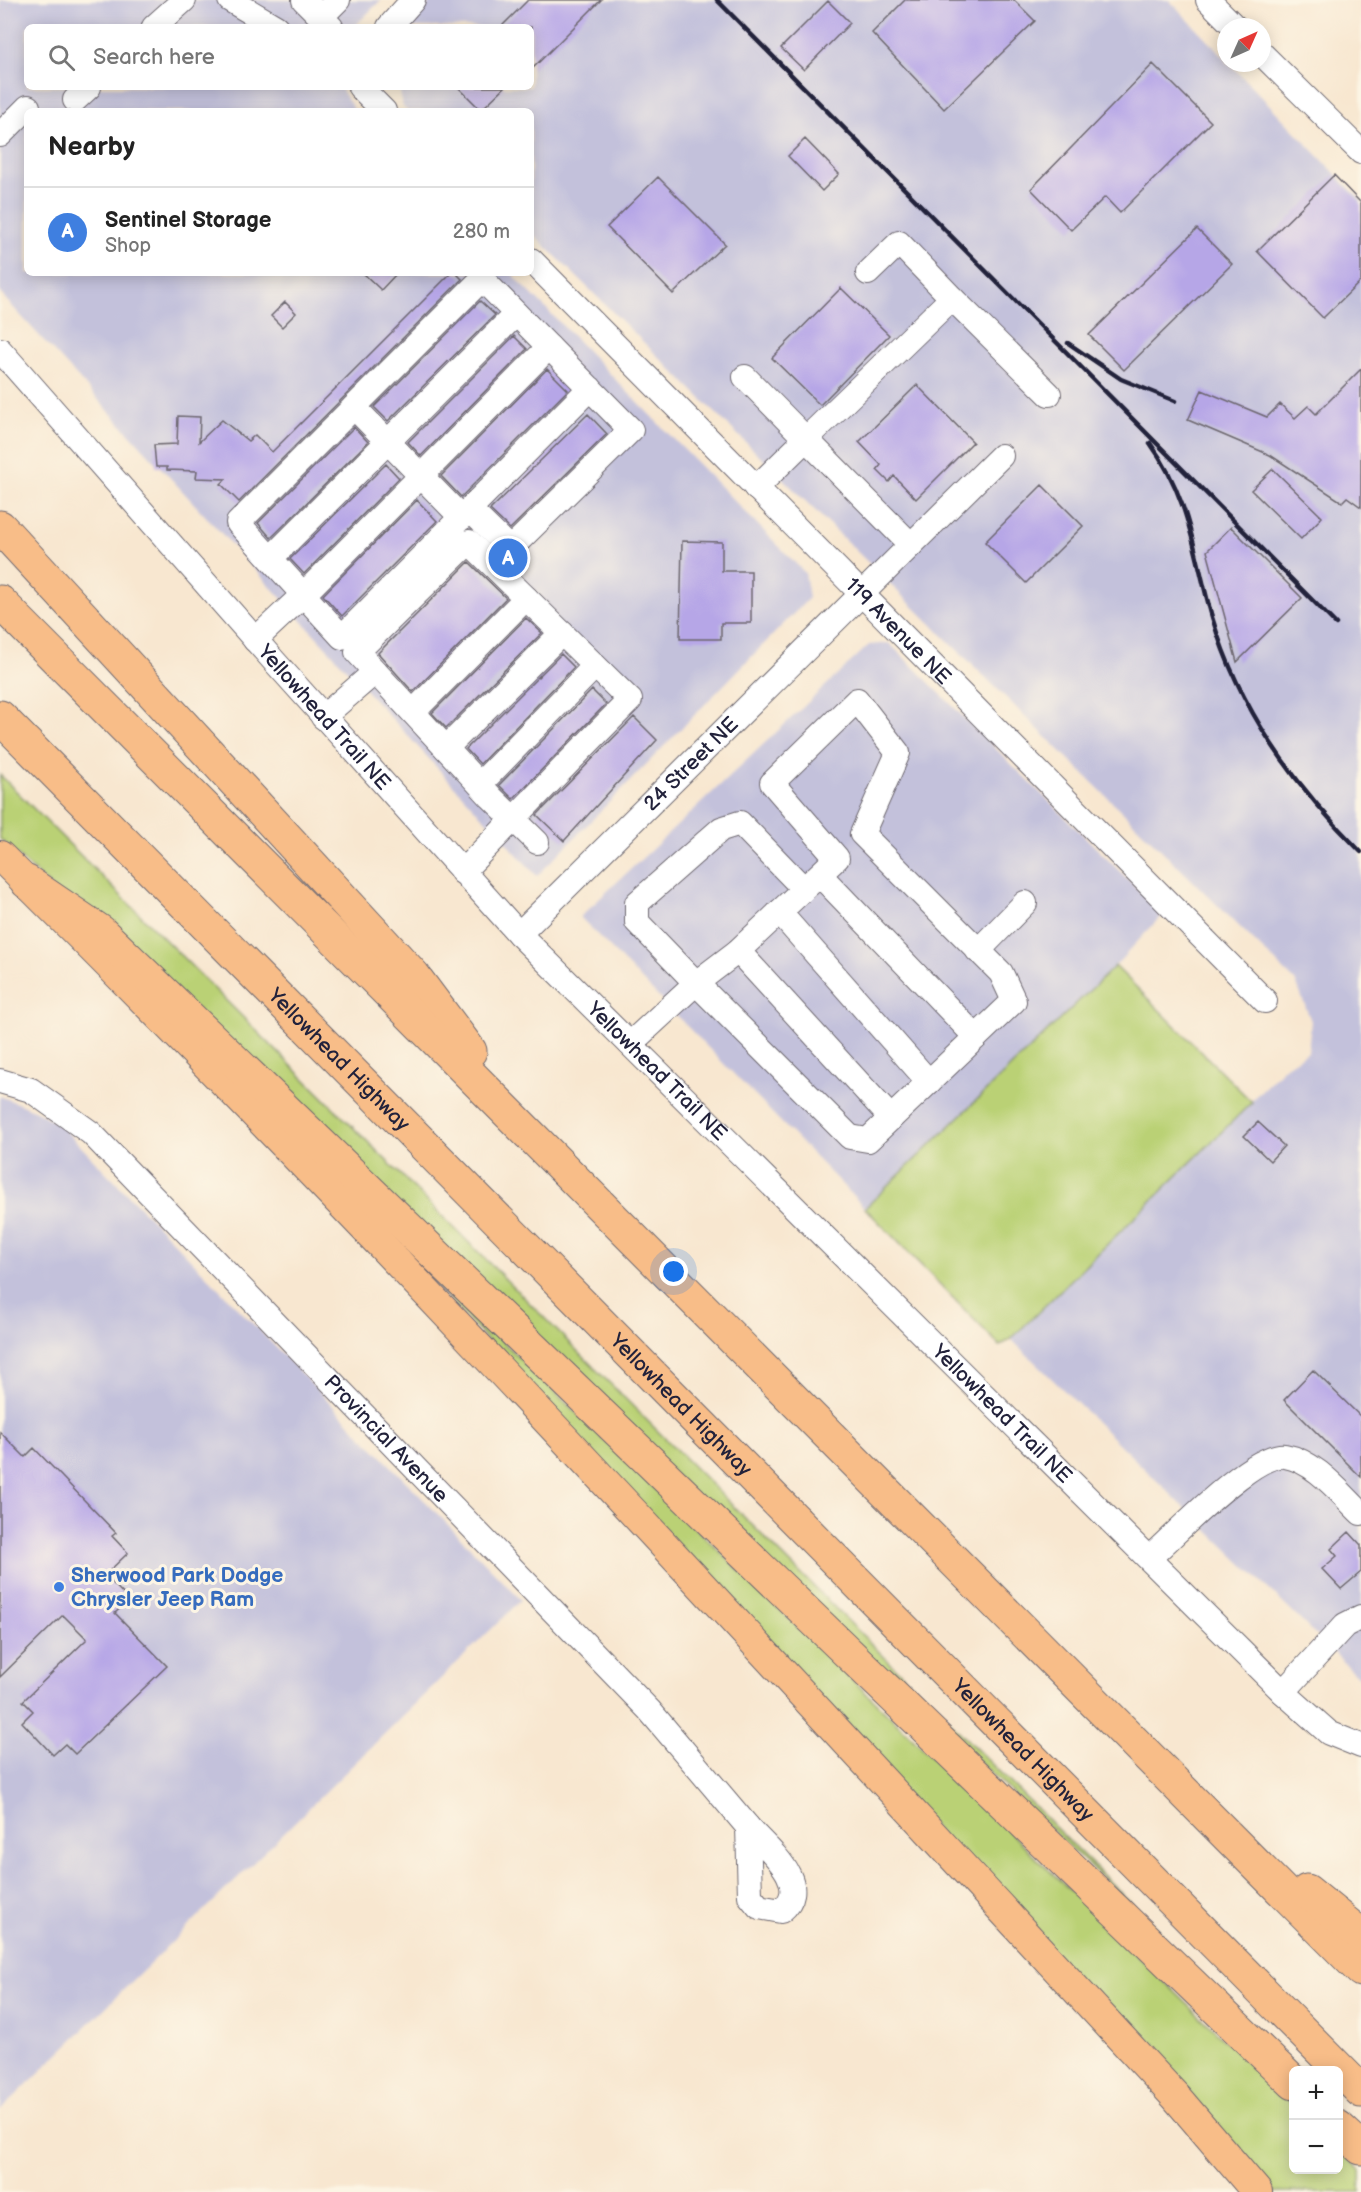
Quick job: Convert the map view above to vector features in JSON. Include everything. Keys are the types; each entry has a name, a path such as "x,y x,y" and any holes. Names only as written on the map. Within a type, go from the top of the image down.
{"highway":[{"path":"0,527 414,976 546,1150"},
{"path":"0,602 1361,1970"},
{"name":"Yellowhead Highway","path":"0,717 1361,2091"},
{"path":"27,882 100,932 1289,2079"},
{"path":"1182,1791 1361,1935"},
{"path":"1343,2132 1361,2148"}],"main road":[{"path":"0,856 142,996 371,1234 1176,2097 1257,2192"}],"street":[{"path":"157,24 184,0"},
{"path":"230,0 271,24"},
{"path":"304,0 326,22 338,0"},
{"path":"392,24 413,0"},
{"path":"1208,0 1226,18"},
{"path":"1271,63 1361,152"},
{"path":"363,90 381,108"},
{"path":"0,135 24,111"},
{"path":"868,273 899,243 1049,394"},
{"name":"119 Avenue NE","path":"534,263 1264,1001"},
{"path":"354,407 421,477 510,549 631,430 482,279 354,407 238,523 446,748 537,842"},
{"path":"756,488 952,298"},
{"path":"271,558 516,314"},
{"path":"255,640 304,594 549,347"},
{"name":"Yellowhead Trail NE","path":"0,350 323,717 519,934 1283,1692 1329,1733 1361,1746"},
{"path":"745,377 911,545"},
{"path":"350,644 466,514 590,388"},
{"name":"24 Street NE","path":"519,934 1001,456"},
{"path":"350,644 470,542 630,700 462,872"},
{"path":"413,712 526,598"},
{"path":"446,748 562,633"},
{"path":"480,784 595,666"},
{"path":"323,717 375,672"},
{"path":"630,1044 696,983 738,951 812,882 837,858 861,834 898,753 857,700 772,783 837,858"},
{"path":"861,834 1001,973 1014,1002 868,1140 850,1137 638,922 637,903 721,829 740,823 812,882 976,1037"},
{"path":"978,951 1025,903"},
{"path":"779,912 929,1082"},
{"path":"738,951 891,1118"},
{"name":"Provincial Avenue","path":"0,1081 31,1090 91,1133 649,1710 748,1827"},
{"path":"1149,1558 1236,1479 1262,1460 1273,1456 1284,1456 1312,1467 1361,1513"},
{"path":"1283,1692 1345,1625 1361,1617"}],"shaded area":[{"path":"0,0 381,0 357,24 24,24 24,90 342,90 353,108 24,108 24,276 514,276 805,573 809,598 537,876 0,293"},
{"path":"432,0 1169,0 1217,50 1217,72 1238,72 1361,200 1361,1679 1011,1339 1286,1066 1308,1052 1311,1021 1296,982 534,235 534,108 403,107 400,90 534,90 534,24 410,24"},
{"path":"889,643 1163,914 1115,966 865,1208 580,917 869,645"},
{"path":"0,1096 38,1112 61,1126 521,1600 0,2111"}],"green space":[{"path":"0,775 1163,1935 0,839"},
{"path":"1115,966 1252,1102 1011,1339 1000,1346 865,1208"},
{"path":"378,1221 1289,2102 1289,2174 1343,2174 1343,2154 1361,2171 1361,2192 1269,2192"}],"building":[{"path":"528,0 601,0 534,67 534,24 504,24"},
{"path":"905,0 1014,0 1035,21 944,109 872,33"},
{"path":"828,1 850,23 804,70 781,48"},
{"path":"1153,64 1211,122 1120,213 1105,197 1071,230 1031,189"},
{"path":"461,90 502,90 483,108 479,108"},
{"path":"805,139 839,174 822,191 788,156"},
{"path":"1334,175 1361,203 1361,281 1323,318 1257,251"},
{"path":"658,177 725,244 673,294 607,227"},
{"path":"1197,229 1232,264 1124,370 1089,335"},
{"path":"366,276 394,276 381,290"},
{"path":"448,276 459,276 462,279 239,502 221,484 226,479 196,478 197,471 167,470 167,467 156,467 154,445 177,444 178,416 200,417 199,442 222,420 248,441 255,435 272,452"},
{"path":"841,288 889,335 820,405 772,358"},
{"path":"480,301 495,315 388,421 374,407"},
{"path":"285,302 296,313 282,327 271,316"},
{"path":"514,336 527,349 421,456 408,442"},
{"path":"547,369 568,390 461,497 441,476"},
{"path":"1361,369 1361,507 1347,497 1342,502 1270,455 1188,420 1202,390 1267,417 1280,404 1295,418 1308,406 1316,414"},
{"path":"917,385 973,442 916,499 894,476 889,482 877,470 881,465 859,442"},
{"path":"588,414 607,434 510,529 490,510"},
{"path":"354,427 368,442 271,538 258,523"},
{"path":"386,464 399,478 304,574 290,559"},
{"path":"1273,469 1322,517 1301,539 1251,490"},
{"path":"1042,485 1083,526 1026,583 985,542"},
{"path":"417,500 437,521 342,616 323,595"},
{"path":"1231,527 1302,598 1237,662 1207,551"},
{"path":"682,541 722,542 722,571 751,571 751,623 721,623 721,639 680,639"},
{"path":"469,562 506,598 413,692 378,653"},
{"path":"526,618 542,633 446,728 432,713"},
{"path":"561,654 574,667 480,764 466,749"},
{"path":"592,690 606,704 513,799 499,785"},
{"path":"634,717 657,740 564,841 537,815"},
{"path":"1258,1122 1284,1146 1270,1161 1244,1136"},
{"path":"1313,1370 1361,1417 1361,1477 1284,1400"},
{"name":"Sherwood Park Dodge Chrysler Jeep Ram","path":"0,1432 25,1457 34,1448 116,1533 112,1536 128,1553 105,1575 129,1600 115,1613 167,1666 75,1754 65,1744 53,1755 22,1722 33,1711 23,1701 87,1639 63,1615 0,1677"},
{"path":"1349,1532 1361,1545 1361,1572 1341,1589 1322,1569 1337,1556 1331,1549"}],"railway":[{"path":"717,0 1336,624"},
{"path":"1068,343 1121,379 1175,401"},
{"path":"1150,443 1174,485 1182,506 1212,617 1237,683 1253,714 1292,772 1313,800 1361,852"}],"place":[{"name":"Sentinel Storage","path":"508,558"},
{"name":"Sherwood Park Dodge Chrysler Jeep Ram","path":"59,1587"}]}
